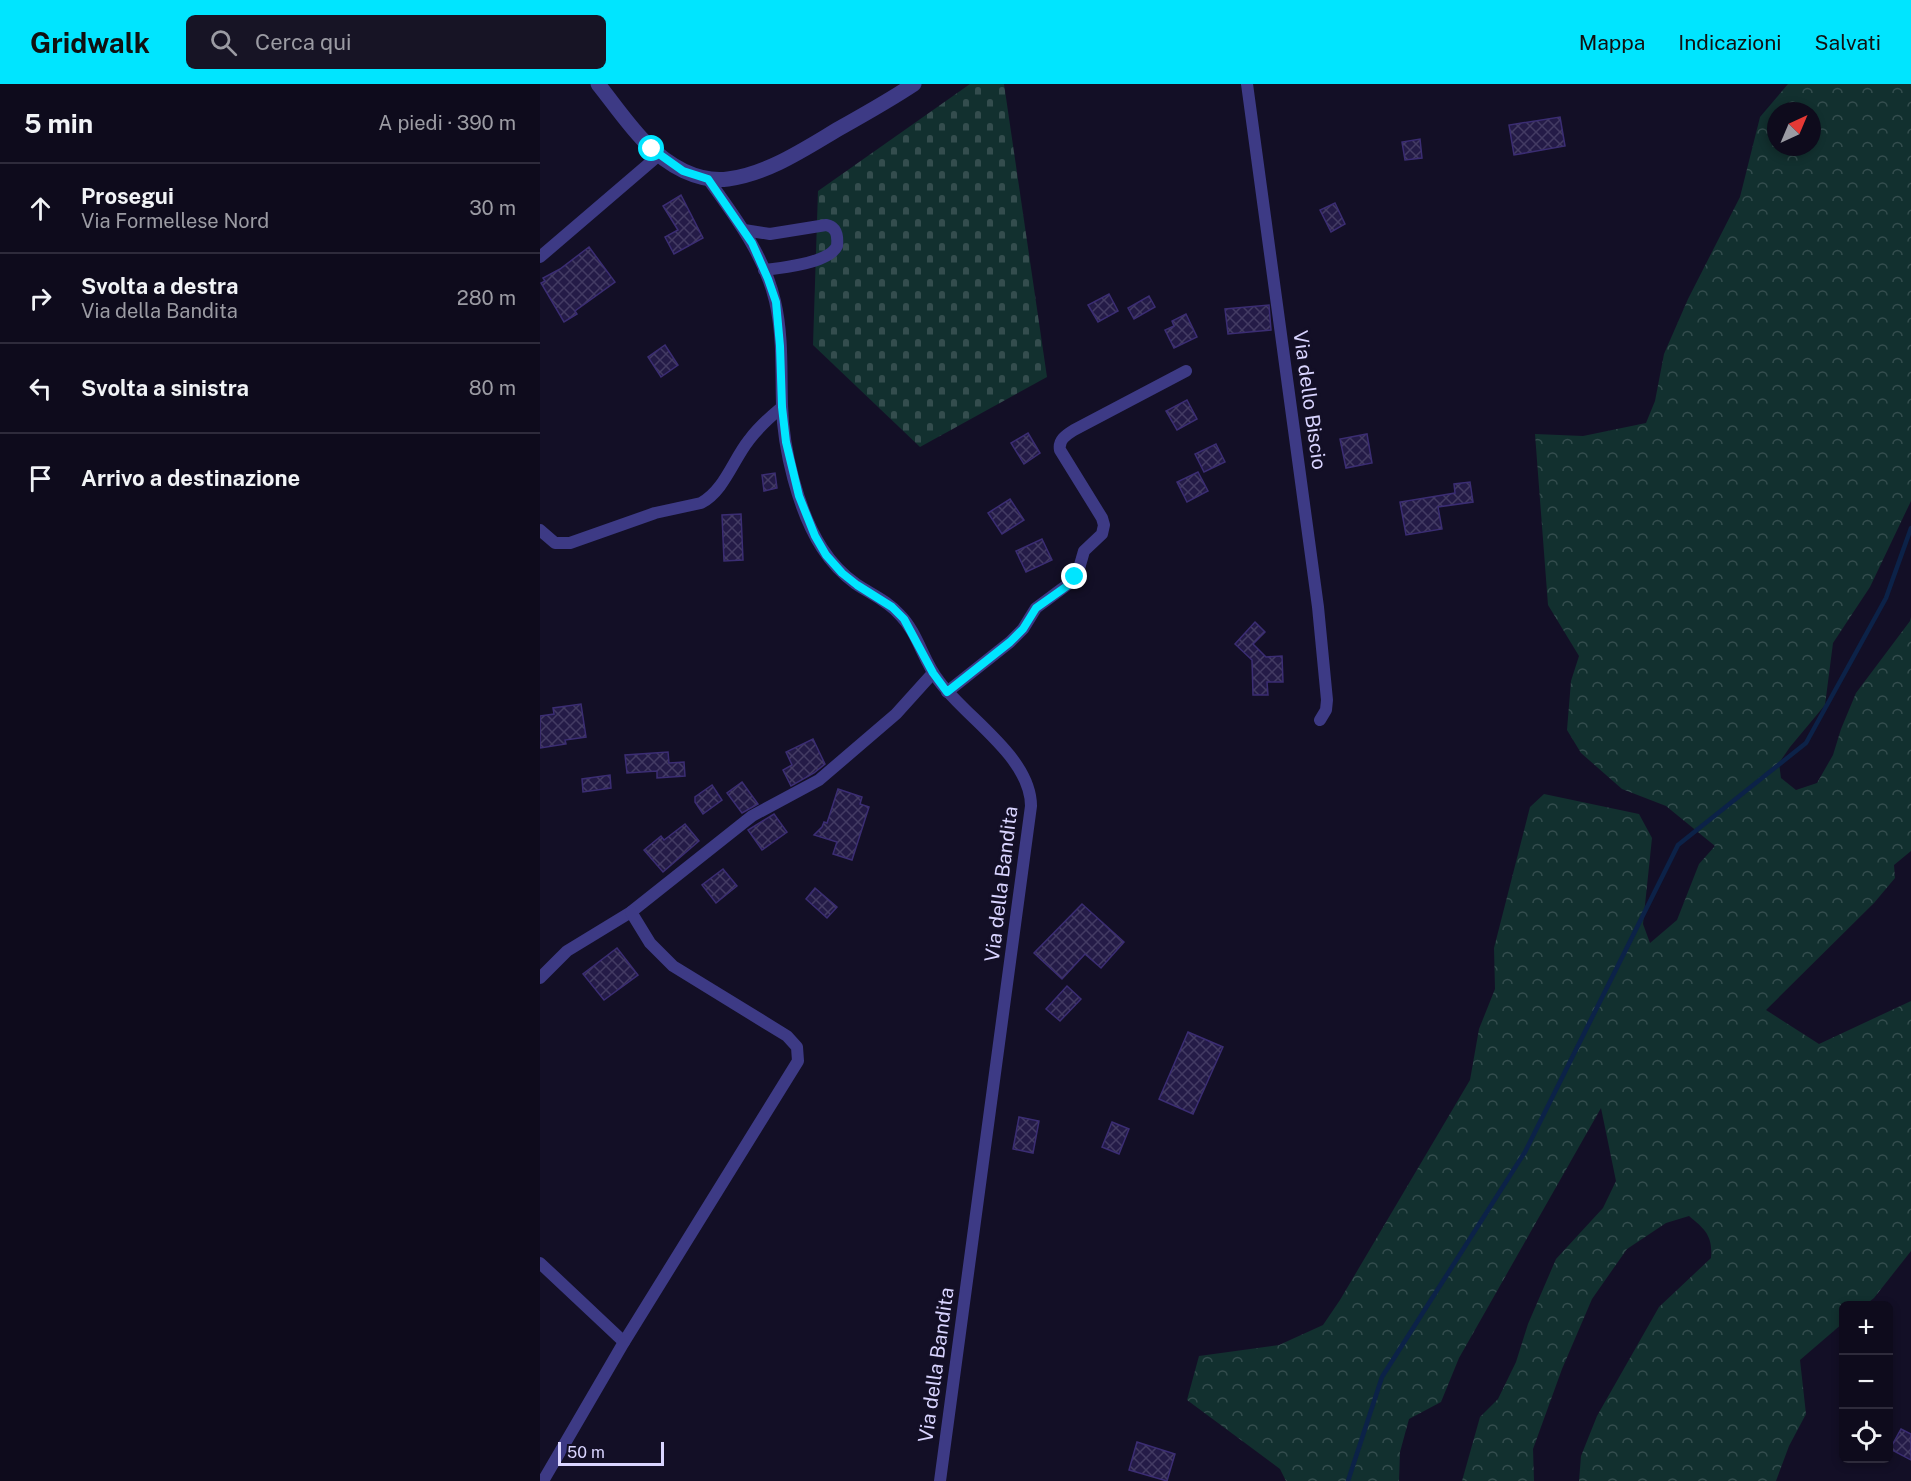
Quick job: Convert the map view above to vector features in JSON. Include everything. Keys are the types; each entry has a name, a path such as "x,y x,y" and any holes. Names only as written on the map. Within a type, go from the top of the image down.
{"street":[{"path":"598,84 639,136 659,155 683,171 708,179 733,178 784,160 914,84"},
{"name":"Via dello Biscio","path":"1247,84 1321,628 1327,700 1326,710 1320,720"},
{"path":"540,257 659,155"},
{"name":"Via della Bandita","path":"708,179 756,249 773,294 778,315 782,407 790,466 819,544 834,565 846,576 900,615 911,630 933,673 947,692 1016,764 1029,786 1031,806 940,1481"},
{"path":"744,230 770,234 826,225 832,227 836,232 837,246 831,254 789,267 764,270"},
{"path":"947,692 1010,642 1023,629 1036,608 1067,586 1078,573 1084,551 1102,534 1104,525 1100,515 1060,450 1060,442 1074,430 1186,371"},
{"path":"540,530 555,543 570,543 655,513 700,503 714,494 749,440 782,407"},
{"path":"540,978 573,946 631,912 752,816 819,780 896,714 933,673"},
{"path":"543,1481 624,1342 796,1064 798,1055 795,1044 787,1036 666,961 645,936 631,912"},
{"path":"540,1263 624,1342"}],"green space":[{"path":"970,84 1004,84 1047,377 920,447 813,345 818,191"},
{"path":"1788,84 1911,84 1911,501 1870,587 1833,643 1825,705 1779,763 1781,778 1796,790 1817,783 1833,755 1856,693 1911,617 1911,851 1894,865 1895,878 1874,903 1766,1010 1819,1044 1911,1001 1911,1251 1870,1301 1839,1301 1839,1326 1800,1360 1806,1414 1789,1446 1776,1481 1579,1481 1581,1456 1597,1416 1659,1307 1711,1258 1711,1244 1707,1234 1689,1216 1666,1223 1627,1249 1592,1299 1562,1369 1533,1449 1534,1481 1462,1481 1480,1417 1498,1399 1516,1362 1528,1324 1556,1259 1603,1208 1616,1181 1601,1108 1459,1358 1441,1402 1409,1419 1400,1452 1399,1481 1286,1481 1280,1469 1187,1400 1199,1356 1279,1345 1323,1325 1340,1300 1470,1080 1479,1029 1495,989 1494,948 1530,807 1544,794 1639,814 1652,838 1643,924 1650,943 1677,920 1699,864 1715,846 1666,806 1622,789 1581,753 1567,730 1571,681 1579,656 1548,605 1535,434 1583,436 1646,423 1655,401 1664,354 1688,299 1740,197 1760,117 1767,109 1767,156 1821,156 1821,102 1773,102"}],"building":[{"path":"1560,117 1565,146 1514,155 1509,125"},
{"path":"1420,139 1422,158 1405,160 1402,142"},
{"path":"681,195 703,238 674,254 665,237 678,230 663,206"},
{"path":"1335,203 1345,224 1331,232 1320,210"},
{"path":"589,247 615,282 575,311 577,314 564,322 541,283 545,281 543,278 560,269"},
{"path":"1109,294 1118,311 1098,322 1088,305"},
{"path":"1149,296 1155,307 1134,319 1128,308"},
{"path":"1269,305 1271,330 1228,334 1225,309"},
{"path":"1186,314 1197,337 1174,348 1165,330 1174,326 1172,321"},
{"path":"665,345 678,365 661,377 648,357"},
{"path":"1187,400 1197,419 1177,430 1166,411"},
{"path":"1028,433 1040,453 1024,464 1011,443"},
{"path":"1367,434 1372,463 1346,468 1340,439"},
{"path":"1216,444 1225,462 1204,472 1195,454"},
{"path":"1198,472 1208,491 1187,502 1177,482"},
{"path":"775,473 777,488 764,491 762,475"},
{"path":"1470,482 1473,502 1438,507 1442,529 1406,535 1400,502 1455,493 1454,484"},
{"path":"1010,499 1024,520 1002,534 988,513"},
{"path":"741,514 743,560 724,561 722,515"},
{"path":"1042,539 1052,560 1026,572 1016,551"},
{"path":"1255,622 1265,632 1253,644 1266,657 1282,656 1283,682 1267,682 1268,695 1253,695 1252,660 1235,644"},
{"path":"581,704 586,737 565,740 566,744 540,748 540,716 554,714 553,708"},
{"path":"813,739 825,764 791,786 783,770 792,765 786,752"},
{"path":"668,752 669,763 684,762 685,776 657,778 657,771 627,773 625,755"},
{"path":"610,775 611,788 583,792 582,779"},
{"path":"742,782 758,804 742,813 727,793"},
{"path":"712,785 722,800 703,814 695,802 695,797"},
{"path":"838,789 862,797 860,804 869,807 852,860 833,854 837,842 814,835 824,822 827,823"},
{"path":"774,814 787,832 762,850 748,830"},
{"path":"685,824 699,841 663,872 644,850 661,836 664,840"},
{"path":"723,869 737,886 716,903 702,885"},
{"path":"815,888 837,907 827,918 806,899"},
{"path":"1082,904 1124,942 1101,968 1085,954 1062,979 1034,953"},
{"path":"617,948 638,975 604,1000 583,974"},
{"path":"1067,986 1081,999 1060,1021 1046,1009"},
{"path":"1188,1032 1223,1047 1193,1114 1159,1099"},
{"path":"1019,1117 1039,1121 1033,1153 1013,1149"},
{"path":"1112,1122 1129,1129 1119,1154 1102,1147"},
{"path":"1901,1429 1911,1434 1911,1460 1893,1451 1893,1444"},
{"path":"1137,1442 1175,1454 1167,1481 1129,1470"}],"waterway":[{"path":"1348,1481 1382,1377 1525,1152 1678,845 1806,743 1886,598 1911,528"}],"route":[{"path":"652,149 683,171 708,179 752,243 776,302 786,442 799,496 815,536 826,555 842,573 892,607 904,619 937,680 947,692 1010,642 1023,629 1036,608 1067,586 1075,577"}]}
